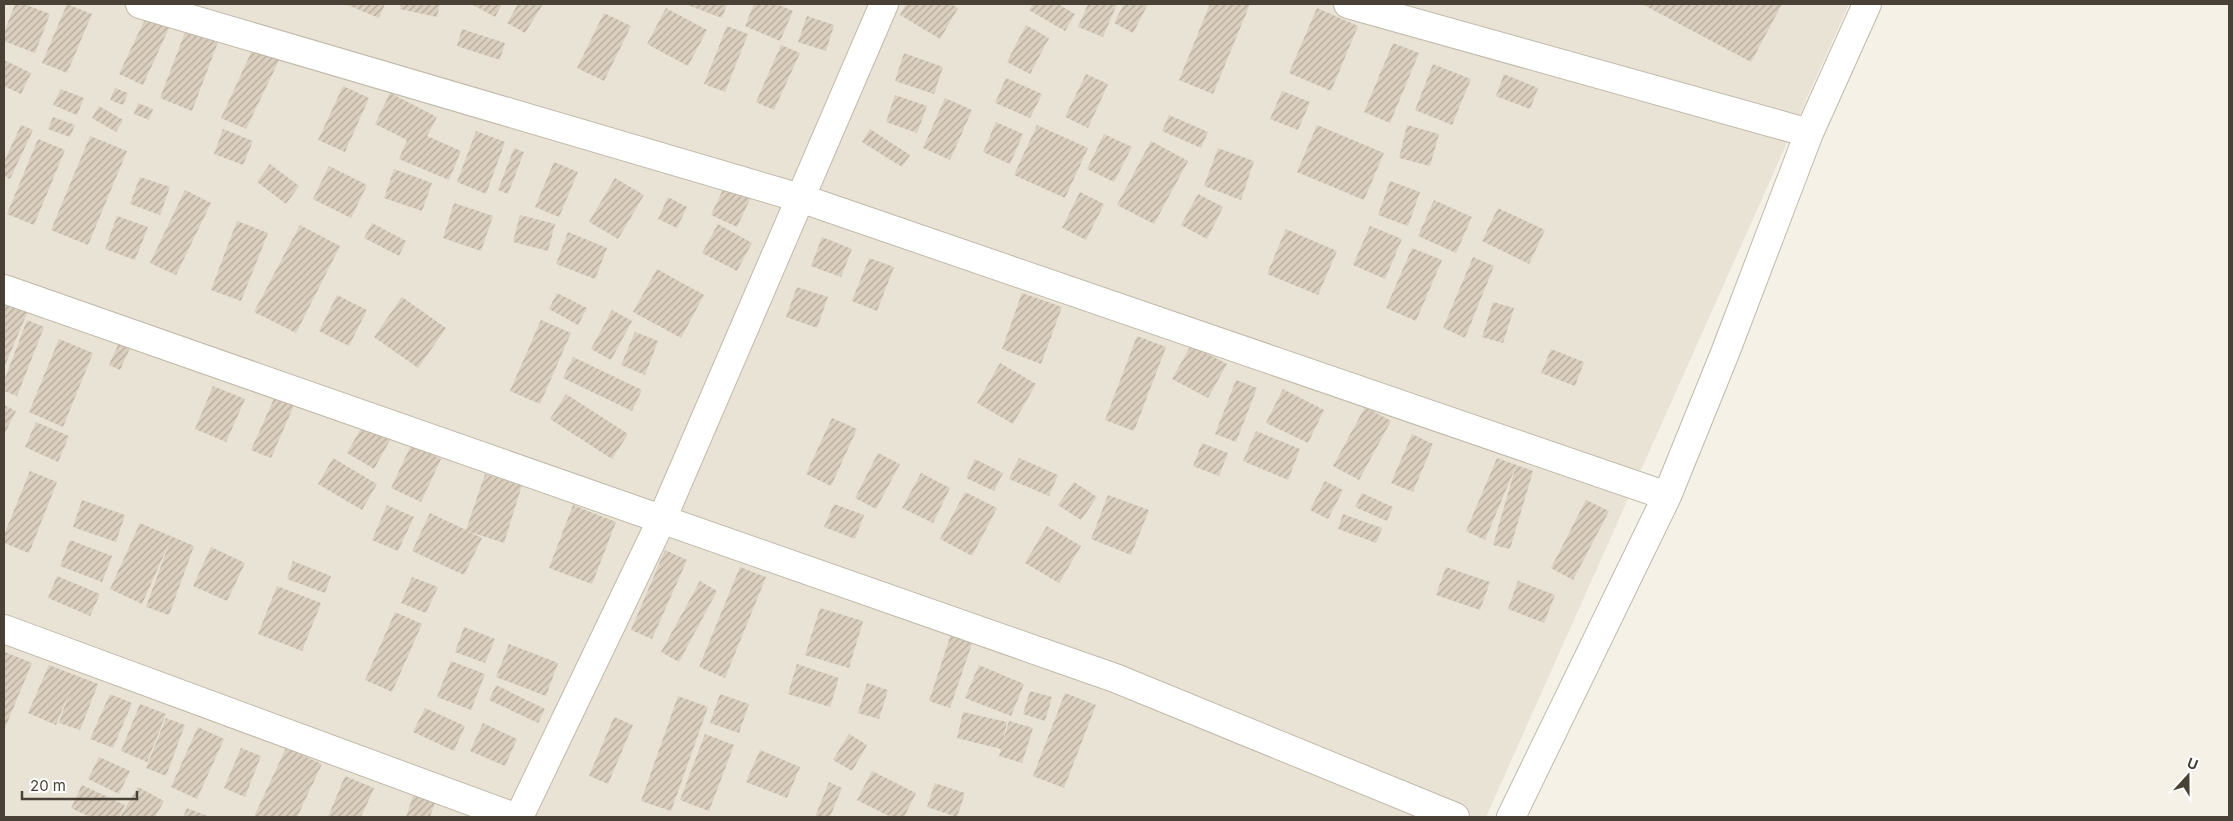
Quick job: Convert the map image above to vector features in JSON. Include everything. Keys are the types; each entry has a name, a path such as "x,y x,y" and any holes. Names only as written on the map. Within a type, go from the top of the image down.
{"street":[{"path":"140,4 800,198 1667,496"},
{"path":"519,817 662,519 884,4"},
{"path":"1348,4 1808,133"},
{"path":"1511,817 1667,496 1725,353 1808,133 1867,4"},
{"path":"4,289 1115,678 1455,817"},
{"path":"4,629 514,817"}],"shaded area":[{"path":"4,4 1849,4 1486,817 4,817"}],"building":[{"path":"15,4 24,4 50,14 35,53 4,41 4,33"},
{"path":"67,4 92,14 67,73 42,63"},
{"path":"345,4 385,4 379,18"},
{"path":"401,4 440,4 437,17 400,9"},
{"path":"471,4 502,4 495,17"},
{"path":"518,4 543,4 525,33 507,23"},
{"path":"685,4 727,4 722,18"},
{"path":"754,4 777,4 793,11 780,41 745,26"},
{"path":"906,4 951,4 958,8 940,39 900,15"},
{"path":"1033,4 1058,4 1075,14 1065,31 1029,10"},
{"path":"1088,4 1117,4 1103,37 1078,27"},
{"path":"1124,4 1148,4 1133,33 1114,23"},
{"path":"1210,4 1250,4 1213,94 1179,80"},
{"path":"1642,4 1782,4 1751,62"},
{"path":"666,8 707,30 688,66 647,44"},
{"path":"1317,8 1358,26 1331,91 1289,73"},
{"path":"604,13 631,26 604,81 577,68"},
{"path":"807,16 834,25 826,51 798,42"},
{"path":"146,17 169,28 143,85 119,74"},
{"path":"189,22 221,34 192,111 160,98"},
{"path":"1026,25 1049,38 1030,74 1007,62"},
{"path":"727,26 748,34 725,92 704,84"},
{"path":"462,29 505,43 500,60 457,46"},
{"path":"1393,43 1419,53 1390,123 1364,112"},
{"path":"255,44 281,56 246,129 221,118"},
{"path":"781,45 800,53 774,110 756,102"},
{"path":"904,53 943,67 934,94 895,81"},
{"path":"4,60 31,73 21,94 4,86"},
{"path":"1433,64 1471,79 1452,125 1415,110"},
{"path":"1086,74 1108,84 1088,128 1065,117"},
{"path":"1504,74 1538,88 1530,109 1496,96"},
{"path":"1006,78 1042,94 1030,118 995,103"},
{"path":"343,86 369,98 345,152 318,140"},
{"path":"115,88 128,93 123,105 110,100"},
{"path":"61,89 84,98 77,115 53,105"},
{"path":"1282,91 1310,102 1298,130 1270,119"},
{"path":"390,93 437,117 427,136 461,151 449,180 399,159 407,140 375,124"},
{"path":"895,95 927,106 917,133 886,122"},
{"path":"945,98 972,110 950,160 923,148"},
{"path":"138,103 153,109 149,120 134,114"},
{"path":"99,106 123,120 116,132 92,118"},
{"path":"1169,115 1208,132 1201,148 1162,131"},
{"path":"53,117 75,125 70,137 48,129"},
{"path":"996,122 1023,134 1010,164 983,152"},
{"path":"21,125 33,130 10,179 4,176 4,162"},
{"path":"1037,125 1088,148 1065,198 1014,175"},
{"path":"1317,125 1384,153 1364,200 1297,172"},
{"path":"1407,125 1439,134 1430,166 1399,158"},
{"path":"223,129 253,141 243,165 214,154"},
{"path":"870,129 910,155 902,167 862,142"},
{"path":"476,131 505,142 486,194 457,182"},
{"path":"1104,134 1132,147 1114,182 1087,169"},
{"path":"90,136 127,151 88,245 51,230"},
{"path":"38,139 65,150 34,225 7,214"},
{"path":"1151,141 1188,161 1154,224 1117,205"},
{"path":"514,148 524,152 508,194 498,190"},
{"path":"1218,148 1254,161 1241,200 1204,186"},
{"path":"554,162 578,172 559,217 535,207"},
{"path":"270,164 299,186 286,204 257,182"},
{"path":"329,166 367,185 351,218 313,199"},
{"path":"394,169 432,183 422,211 384,198"},
{"path":"140,177 170,187 160,215 130,204"},
{"path":"615,178 644,195 618,239 589,222"},
{"path":"727,181 753,193 737,227 711,215"},
{"path":"1390,181 1420,192 1408,226 1378,215"},
{"path":"185,190 211,203 176,275 150,263"},
{"path":"1080,192 1104,204 1086,240 1062,228"},
{"path":"1198,194 1223,207 1207,239 1181,225"},
{"path":"668,197 687,207 677,228 658,219"},
{"path":"1434,200 1472,217 1456,253 1418,236"},
{"path":"454,203 493,216 481,251 443,238"},
{"path":"1498,208 1545,230 1529,264 1482,241"},
{"path":"520,215 555,224 548,251 513,242"},
{"path":"117,216 148,227 135,260 105,249"},
{"path":"237,221 268,233 241,301 211,290"},
{"path":"372,223 406,241 399,256 364,238"},
{"path":"718,224 752,243 737,271 702,253"},
{"path":"300,225 340,246 296,333 254,312"},
{"path":"1370,226 1402,239 1385,279 1353,265"},
{"path":"1286,229 1337,251 1318,295 1267,274"},
{"path":"568,232 607,248 595,279 556,264"},
{"path":"822,237 852,249 841,277 811,266"},
{"path":"1412,248 1442,260 1416,321 1386,308"},
{"path":"1473,257 1494,266 1465,338 1443,328"},
{"path":"869,258 894,267 877,311 852,301"},
{"path":"657,269 704,295 681,338 633,312"},
{"path":"797,287 828,297 817,328 786,317"},
{"path":"557,293 587,308 578,325 549,309"},
{"path":"1022,293 1062,307 1041,364 1002,349"},
{"path":"337,295 367,310 349,346 319,331"},
{"path":"402,297 446,328 418,368 374,337"},
{"path":"4,301 28,311 4,368"},
{"path":"1493,302 1514,308 1503,343 1482,337"},
{"path":"612,310 632,321 611,360 591,349"},
{"path":"27,320 44,327 17,396 4,391 4,381"},
{"path":"541,320 571,333 540,404 510,391"},
{"path":"635,332 658,341 645,375 621,365"},
{"path":"1137,336 1166,347 1134,431 1105,420"},
{"path":"59,339 93,353 63,427 29,412"},
{"path":"119,343 130,348 120,370 109,365"},
{"path":"1191,345 1227,364 1208,398 1172,379"},
{"path":"1551,349 1584,362 1575,386 1541,373"},
{"path":"573,357 642,390 632,411 563,378"},
{"path":"1000,363 1036,384 1013,424 977,403"},
{"path":"1236,380 1257,388 1236,442 1215,434"},
{"path":"213,386 245,399 226,442 195,429"},
{"path":"1283,389 1324,410 1308,443 1266,423"},
{"path":"276,394 295,403 271,458 251,450"},
{"path":"566,394 628,434 612,459 550,419"},
{"path":"4,405 16,411 4,435"},
{"path":"1365,407 1391,421 1359,480 1333,466"},
{"path":"367,418 394,433 374,469 347,453"},
{"path":"832,418 857,429 831,486 806,474"},
{"path":"36,422 69,436 58,462 25,447"},
{"path":"1256,431 1300,449 1288,480 1243,461"},
{"path":"1412,434 1433,444 1413,492 1391,483"},
{"path":"1202,443 1228,453 1219,476 1193,466"},
{"path":"411,445 441,459 421,502 391,488"},
{"path":"878,453 900,464 876,509 855,498"},
{"path":"333,458 377,484 362,510 318,484"},
{"path":"1019,458 1058,475 1049,496 1009,479"},
{"path":"1497,458 1533,471 1510,549 1493,545 1516,466 1485,540 1466,531"},
{"path":"975,459 1003,473 994,491 966,478"},
{"path":"30,471 57,482 29,553 4,543 4,535"},
{"path":"921,473 950,488 933,523 902,508"},
{"path":"485,474 522,485 504,543 467,531 482,538 464,575 412,551 430,513 466,530"},
{"path":"1325,481 1343,490 1328,519 1310,510"},
{"path":"1074,482 1097,497 1081,520 1058,505"},
{"path":"965,492 997,508 972,556 940,539"},
{"path":"1362,493 1393,507 1387,521 1355,507"},
{"path":"1108,495 1149,510 1131,555 1091,539"},
{"path":"82,500 125,515 116,542 73,527"},
{"path":"1586,500 1609,511 1573,580 1551,568"},
{"path":"834,504 864,515 855,539 824,527"},
{"path":"387,505 414,517 398,551 372,540"},
{"path":"573,505 616,522 592,584 549,568"},
{"path":"1343,514 1382,528 1376,543 1338,529"},
{"path":"140,523 194,546 169,615 146,607 170,541 142,604 110,589"},
{"path":"1047,526 1081,546 1059,583 1025,563"},
{"path":"70,540 112,556 102,582 60,566"},
{"path":"211,547 245,563 227,601 193,586"},
{"path":"665,550 687,560 652,639 631,630"},
{"path":"293,561 331,576 325,593 287,579"},
{"path":"740,567 766,577 725,678 699,667"},
{"path":"1446,567 1490,582 1480,610 1436,595"},
{"path":"57,576 100,594 90,616 48,598"},
{"path":"412,577 438,587 426,613 401,603"},
{"path":"700,581 717,591 679,662 661,652"},
{"path":"1518,581 1555,595 1544,623 1508,609"},
{"path":"277,586 321,603 302,651 258,634"},
{"path":"820,608 863,621 849,668 805,655"},
{"path":"395,612 422,624 392,692 365,680"},
{"path":"464,627 495,639 485,663 455,652"},
{"path":"953,628 975,635 950,708 929,701"},
{"path":"509,644 558,663 546,696 496,677"},
{"path":"5,652 32,663 4,730 4,655"},
{"path":"451,661 485,674 471,710 437,697"},
{"path":"797,664 839,678 830,707 788,694"},
{"path":"49,665 98,684 80,730 59,723 70,690 56,725 28,713"},
{"path":"979,665 1024,684 1011,716 965,698"},
{"path":"867,683 888,690 879,719 858,713"},
{"path":"496,685 545,709 538,723 489,700"},
{"path":"1030,691 1052,697 1045,721 1023,714"},
{"path":"1065,693 1096,705 1064,788 1033,776"},
{"path":"110,694 132,703 113,748 90,739"},
{"path":"720,694 749,704 739,733 710,723"},
{"path":"678,696 708,707 671,811 641,801"},
{"path":"140,704 166,714 147,762 121,751"},
{"path":"425,708 465,726 454,751 413,732"},
{"path":"963,712 1007,722 1002,745 1009,721 1033,728 1022,763 999,756 1001,749 957,738"},
{"path":"614,717 633,725 608,784 589,776"},
{"path":"166,718 185,725 166,776 146,768"},
{"path":"483,723 517,739 505,766 470,751"},
{"path":"198,727 224,739 197,799 171,787"},
{"path":"705,734 734,745 709,811 680,800"},
{"path":"849,734 867,745 852,771 833,760"},
{"path":"241,748 261,756 245,797 224,788"},
{"path":"286,748 322,764 297,817 254,817"},
{"path":"760,750 800,767 787,798 746,782"},
{"path":"99,757 130,771 119,794 88,779"},
{"path":"872,771 916,793 904,817 891,817 857,800"},
{"path":"345,776 374,788 361,817 328,817"},
{"path":"829,782 842,788 830,817 815,817"},
{"path":"935,783 965,793 957,817 927,807"},
{"path":"417,784 439,791 430,817 406,817"},
{"path":"82,785 125,805 119,817 90,817 71,808"},
{"path":"138,787 164,801 155,817 120,817"},
{"path":"187,808 210,817 183,817"}]}
